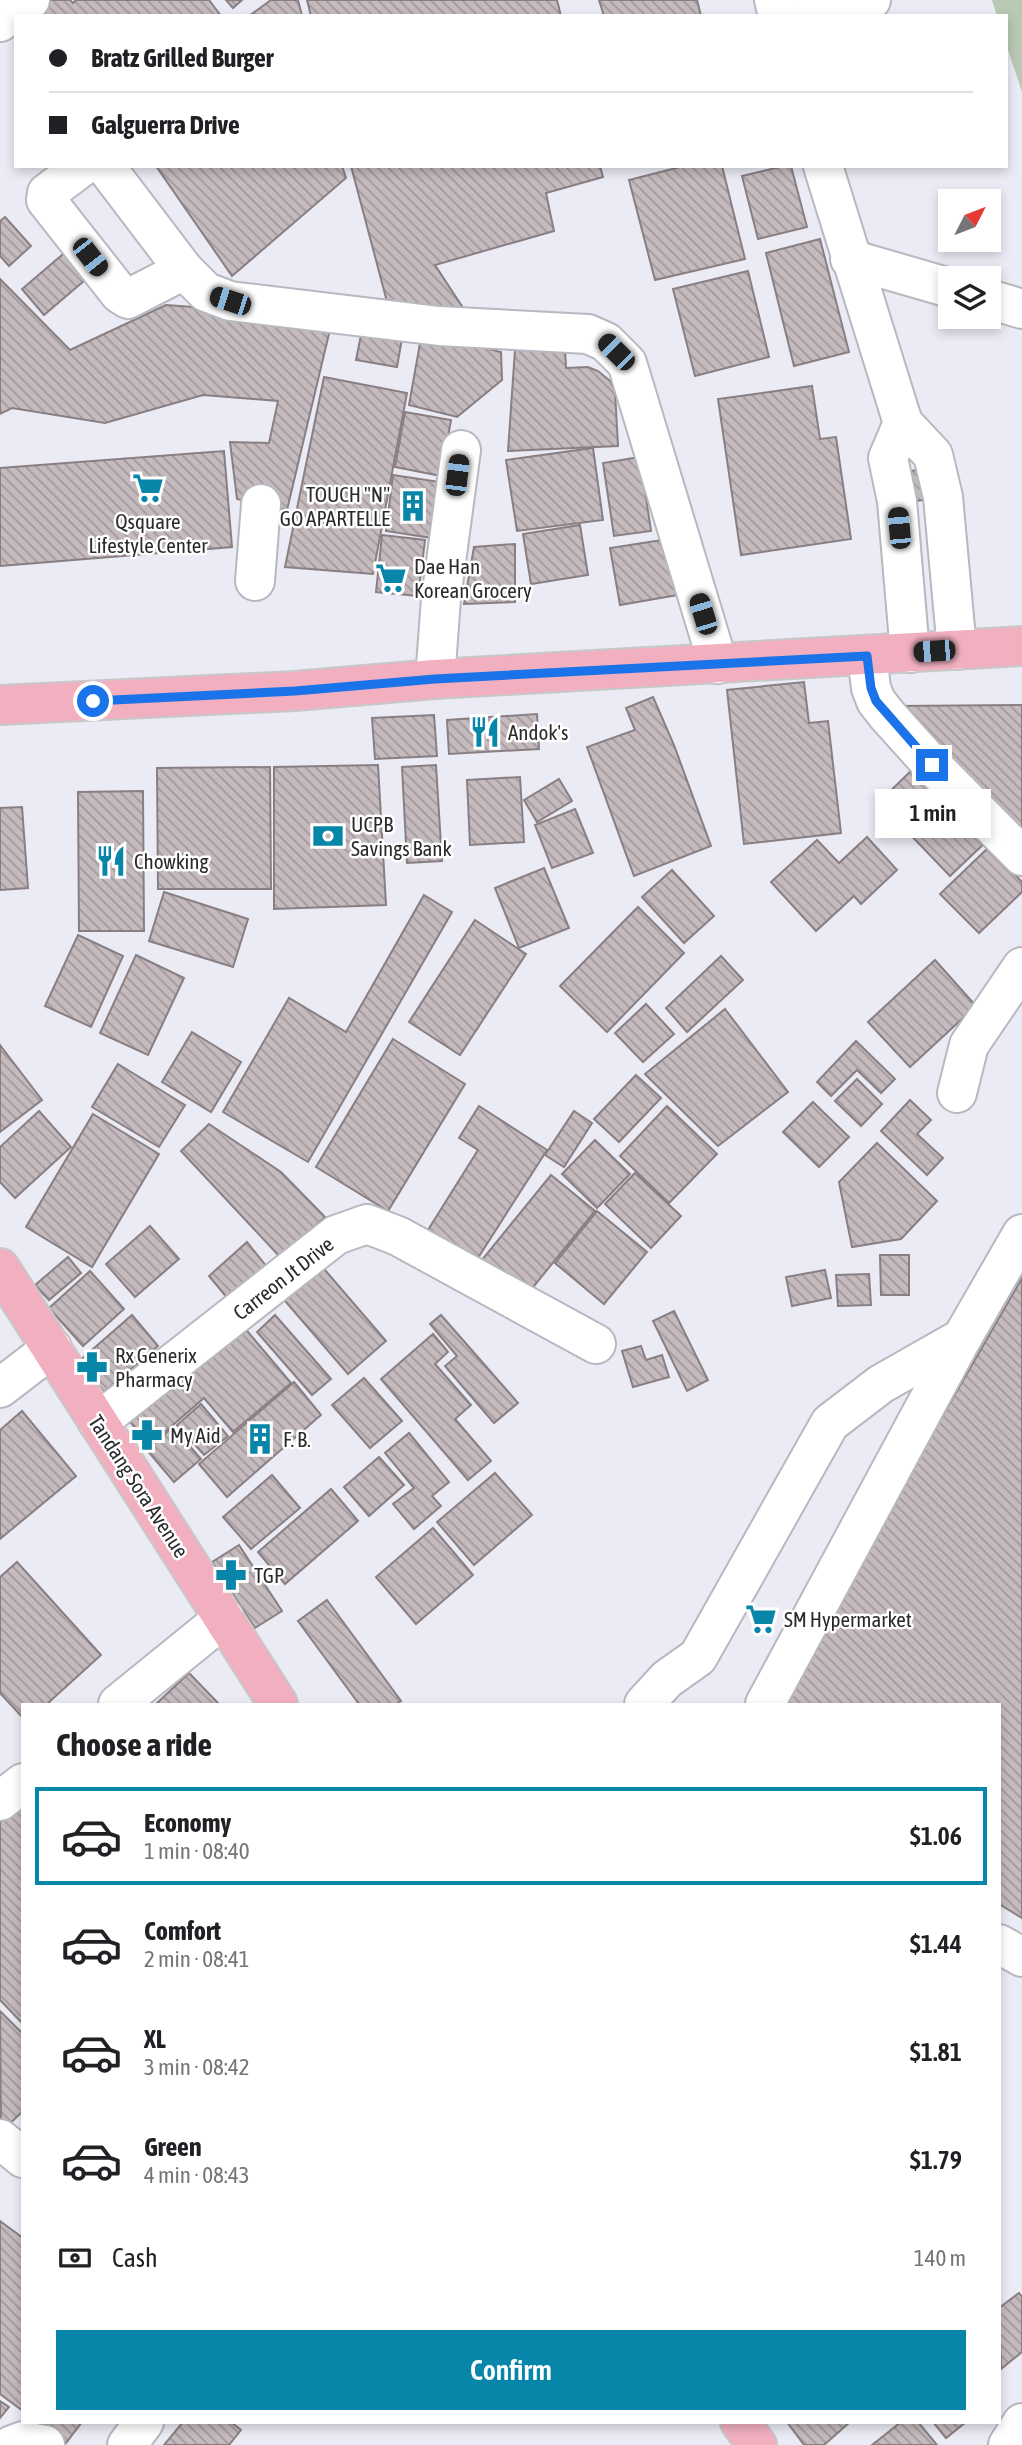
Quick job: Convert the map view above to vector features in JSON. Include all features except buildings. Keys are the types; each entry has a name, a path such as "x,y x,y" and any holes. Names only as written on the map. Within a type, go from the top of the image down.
{"main road":[{"path":"0,705 295,691 435,679 1022,646"},
{"name":"Tandang Sora Avenue","path":"0,1268 277,1703"},
{"path":"741,2424 757,2445"}],"street":[{"path":"813,14 871,0"},
{"path":"80,168 47,193 46,200 120,295 128,299 184,270"},
{"path":"107,168 184,270 206,292 230,301 439,326 588,334 606,342 626,363 718,664"},
{"path":"823,168 903,423 933,455 943,497 957,650"},
{"path":"850,259 938,285"},
{"path":"1001,303 1022,309"},
{"path":"903,423 888,458 897,501 910,653"},
{"path":"435,679 441,599 461,450"},
{"path":"255,581 261,504"},
{"path":"867,656 871,688 876,701 932,765 1022,856"},
{"path":"957,1093 970,1045 1022,967"},
{"name":"Carreon Jt Drive","path":"98,1422 336,1236 367,1224 398,1236 596,1344"},
{"path":"766,1703 961,1338 1022,1234"},
{"path":"645,1703 667,1679 698,1657 830,1423 881,1384 961,1338"},
{"path":"0,1388 52,1348"},
{"path":"119,1703 224,1618"},
{"path":"0,1801 21,1785"},
{"path":"1001,1945 1022,1957"},
{"path":"0,2139 21,2156"},
{"path":"1008,2445 1022,2423"},
{"path":"127,2445 143,2424"},
{"path":"12,2445 23,2441 45,2445"}],"green space":[{"path":"992,0 1022,0 1022,92 1008,50 1008,14 996,14"}],"place":[{"name":"Qsquare Lifestyle Center","path":"148,488"},
{"name":"TOUCH \"N\" GO APARTELLE","path":"413,506"},
{"name":"Dae Han Korean Grocery","path":"391,578"},
{"name":"Andok's","path":"485,732"},
{"name":"UCPB Savings Bank","path":"328,836"},
{"name":"Chowking","path":"111,861"},
{"name":"Rx Generix Pharmacy","path":"92,1367"},
{"name":"My Aid","path":"147,1435"},
{"name":"F. B.","path":"260,1439"},
{"name":"TGP","path":"231,1575"},
{"name":"SM Hypermarket","path":"761,1619"}],"route":[{"path":"93,701 295,691 435,679 867,656 871,688 876,701 932,765"}]}
